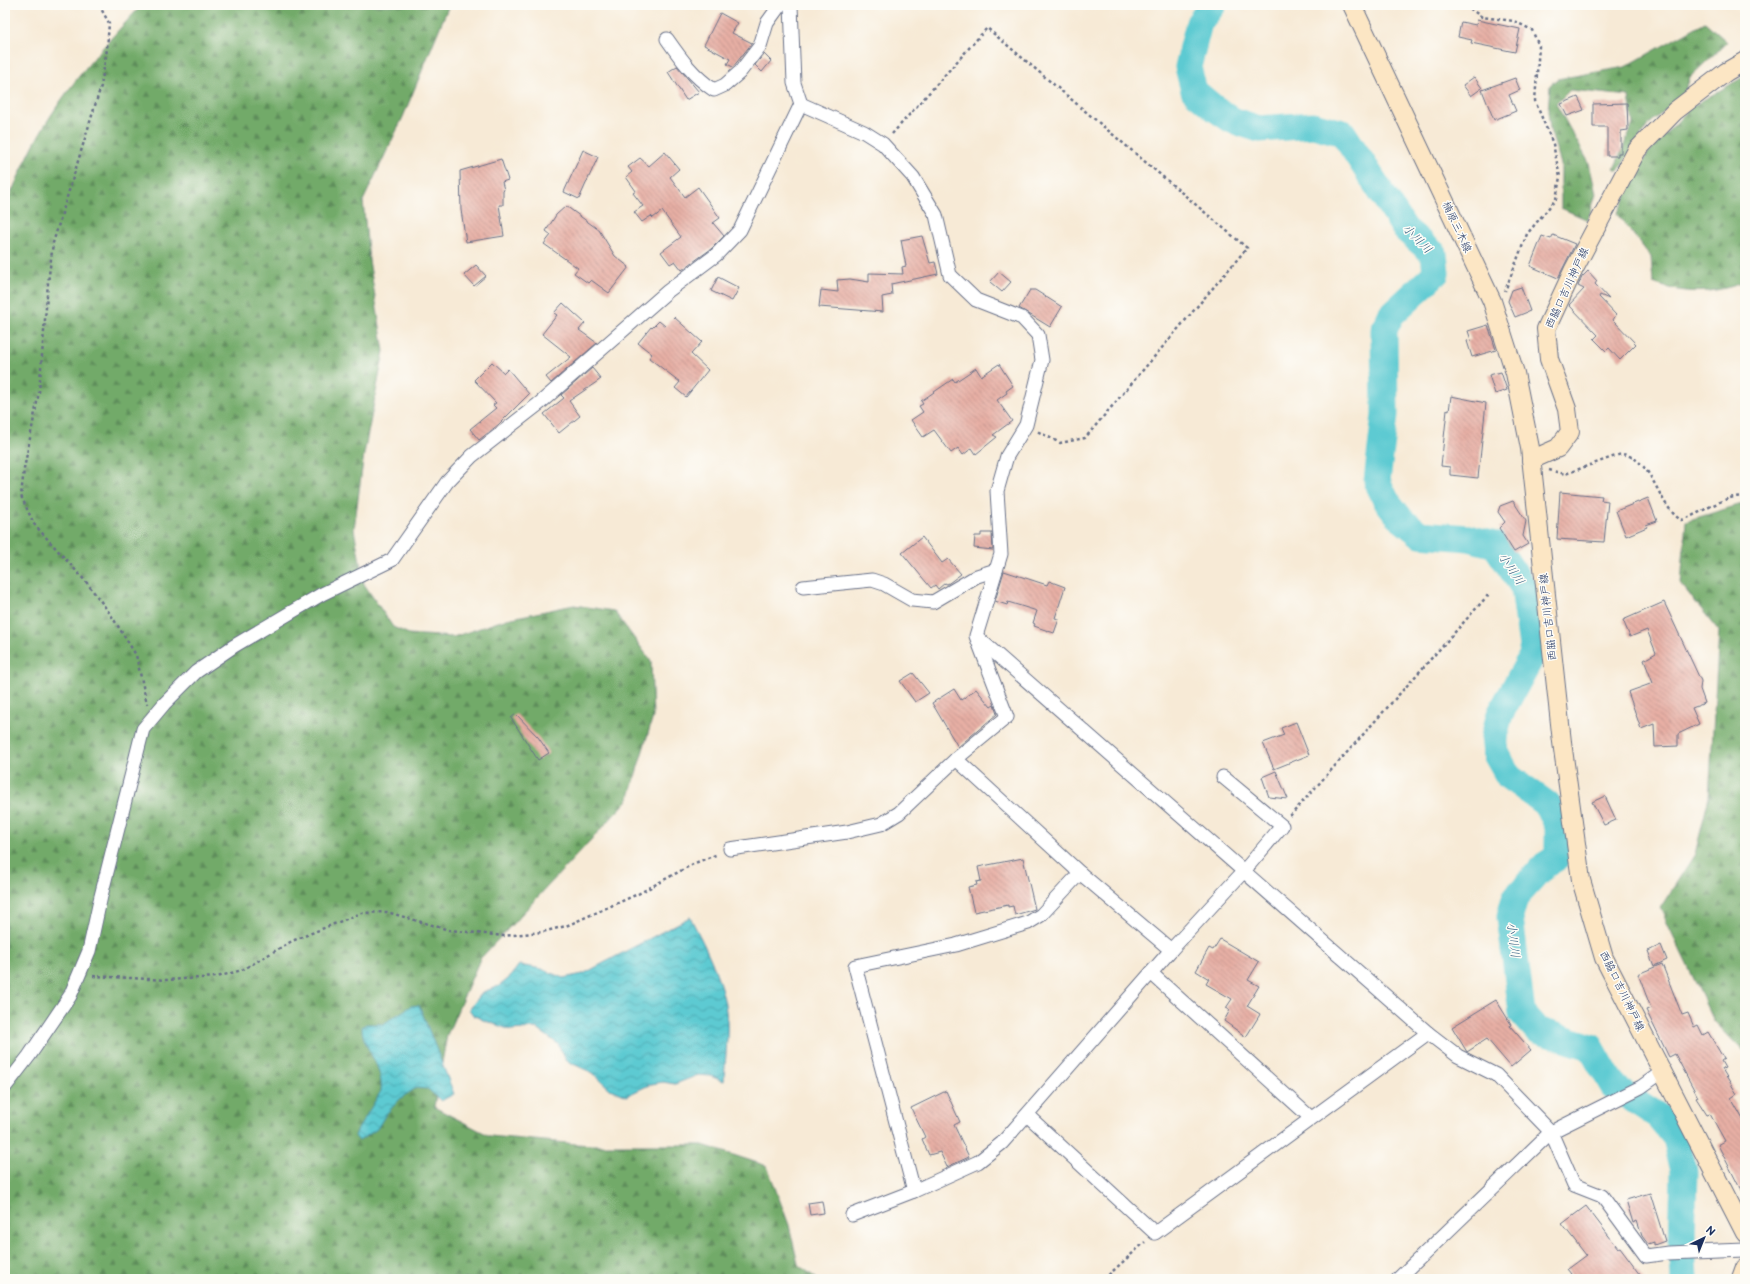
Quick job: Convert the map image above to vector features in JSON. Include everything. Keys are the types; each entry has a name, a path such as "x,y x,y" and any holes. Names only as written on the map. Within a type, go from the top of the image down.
{"main road":[{"name":"楠原三木線","path":"1352,5 1492,301 1515,373 1531,460"},
{"name":"西脇口吉川神戸線","path":"1745,61 1726,72 1675,111 1637,150 1573,271 1546,329 1549,359 1568,409 1570,432 1558,448 1531,460 1562,742 1582,880 1604,958 1745,1233"},
{"path":"1741,1279 1745,1268"}],"street":[{"path":"667,38 686,66 714,90 725,85 740,72 751,58 760,46 767,23 780,5"},
{"path":"5,1087 29,1056 70,996 89,951 101,896 143,729 196,672 234,646 322,594 392,560 448,482 472,456 540,403 668,291 716,255 740,230 801,104 794,83 791,5"},
{"path":"730,849 847,832 881,824 899,814 956,760 1007,717 976,636 1001,554 997,491 1007,456 1026,425 1042,360 1038,335 1022,318 976,300 950,275 936,215 913,177 883,144 864,132 801,104"},
{"path":"803,587 872,580 884,584 912,600 933,602 977,576 996,570"},
{"path":"976,636 1428,1033 1458,1056 1496,1075 1551,1132 1574,1185 1602,1196 1646,1256 1668,1253 1745,1250"},
{"path":"956,760 1080,873 1171,950"},
{"path":"852,1215 914,1191 978,1162 1002,1143 1171,950 1243,872 1282,826 1223,777"},
{"path":"914,1191 855,966 956,945 1028,923 1041,915 1080,873"},
{"path":"1151,973 1311,1118"},
{"path":"1027,1115 1155,1233 1428,1033"},
{"path":"1398,1279 1551,1132 1641,1087 1662,1072"}],"path":[{"path":"99,5 109,23 107,49 101,86 53,243 48,283 39,392 24,469 21,496 34,524 86,583 111,615 136,655 150,720"},
{"path":"1465,5 1482,17 1514,21 1532,30 1539,46 1535,101 1553,144 1560,177 1556,198 1527,234 1503,296 1492,301"},
{"path":"883,144 987,28 1247,248 1085,438 1060,443 1026,425"},
{"path":"1531,460 1552,471 1565,474 1621,454 1629,455 1638,459 1672,515 1681,520 1692,518 1728,498 1740,496 1745,497"},
{"path":"1282,826 1490,593"},
{"path":"79,975 167,980 216,977 242,970 292,941 361,913 387,912 449,930 504,936 542,932 566,926 638,894 695,864 730,849"},
{"path":"1104,1279 1155,1233"}],"green space":[{"path":"142,5 449,5 403,117 363,201 369,260 384,351 364,454 354,529 364,584 393,627 409,634 453,637 507,619 574,605 614,611 651,661 653,717 628,800 480,959 447,1035 434,1107 490,1136 589,1145 703,1145 767,1166 789,1225 798,1264 817,1279 5,1279 5,207 33,146 56,108 69,89 97,55"},
{"path":"1705,22 1727,42 1690,77 1684,94 1648,125 1618,171 1614,169 1633,124 1629,96 1570,90 1556,104 1589,163 1596,194 1588,220 1561,208 1561,164 1550,130 1548,111 1550,85 1557,79 1625,67"},
{"path":"1745,76 1745,282 1722,289 1699,292 1676,290 1653,283 1651,257 1617,214 1647,154 1691,107"},
{"path":"1745,503 1745,1053 1714,1021 1660,908 1695,854 1709,797 1719,631 1681,584 1686,521"}],"water":[{"path":"690,917 714,967 725,1006 727,1035 724,1081 710,1076 698,1075 675,1084 663,1082 651,1084 626,1096 610,1089 593,1073 566,1060 558,1044 536,1028 511,1030 473,1015 469,1009 483,992 499,986 508,979 519,965 542,969 563,978 583,974"},
{"path":"419,1005 454,1094 441,1101 428,1089 416,1088 401,1098 386,1114 377,1129 359,1141 355,1136 357,1131 381,1091 379,1073 365,1042 362,1027 366,1024 383,1024 411,1006"}],"building":[{"path":"720,13 738,23 732,33 752,43 733,67 727,64 730,59 704,45"},
{"path":"1477,20 1520,29 1515,52 1471,43 1472,40 1458,37 1461,22 1476,25"},
{"path":"764,54 771,61 762,72 755,65"},
{"path":"677,66 699,92 686,100 668,72"},
{"path":"1474,77 1482,88 1471,96 1463,85"},
{"path":"1515,78 1520,90 1509,95 1516,111 1494,120 1482,90"},
{"path":"1578,97 1584,110 1567,116 1561,104"},
{"path":"1627,103 1628,130 1621,131 1621,153 1618,153 1618,156 1607,156 1607,127 1593,127 1593,104"},
{"path":"583,150 598,157 579,199 564,192"},
{"path":"665,152 679,169 670,177 685,197 698,187 720,218 713,223 724,236 711,249 682,270 675,261 670,264 661,252 681,237 662,211 653,218 651,216 642,222 634,212 643,206 633,193 636,191 626,177 632,172 628,167 640,158 649,166"},
{"path":"501,159 508,180 502,182 504,190 503,205 499,205 504,236 466,242 461,210 460,171"},
{"path":"566,206 599,230 615,256 629,267 609,293 591,280 588,283 574,273 578,268 544,244 551,235 546,231 556,215"},
{"path":"1553,235 1575,244 1558,278 1530,266 1542,236 1551,239"},
{"path":"922,236 930,263 935,262 938,274 891,284 892,295 882,297 883,312 819,307 821,290 838,292 837,280 850,279 869,282 869,273 903,274 902,267 906,266 901,240"},
{"path":"476,265 486,276 474,286 464,275"},
{"path":"1588,271 1597,281 1595,284 1609,299 1600,295 1599,297 1616,315 1613,320 1636,344 1620,360 1609,348 1606,351 1594,339 1598,335 1569,305 1584,289 1578,286 1582,277"},
{"path":"999,272 1011,282 1002,292 990,282"},
{"path":"718,277 739,288 732,301 711,291"},
{"path":"1521,287 1530,311 1515,317 1508,301 1512,290"},
{"path":"1030,290 1035,290 1062,307 1050,327 1019,308"},
{"path":"563,303 585,323 579,330 597,343 551,383 546,377 571,357 542,334 557,315 554,313"},
{"path":"674,317 702,342 691,354 708,370 686,397 675,388 680,382 649,358 652,354 638,343 651,327 652,328 659,321 665,326"},
{"path":"1488,325 1496,350 1472,357 1467,341 1471,340 1468,331"},
{"path":"492,362 504,373 508,369 529,394 498,425 479,440 470,429 496,408 493,405 496,403 474,380"},
{"path":"999,364 1013,386 1006,391 1007,393 997,400 1012,421 993,435 997,437 976,454 972,448 963,455 958,448 951,453 934,430 923,437 911,420 923,412 919,406 923,404 921,401 953,379 955,382 976,368 981,376"},
{"path":"592,368 601,379 569,401 580,416 559,433 544,414 564,398 561,395"},
{"path":"1501,372 1507,390 1495,394 1489,375"},
{"path":"1451,396 1486,403 1478,478 1450,475 1450,467 1441,466 1447,410 1449,411"},
{"path":"1560,492 1602,496 1601,500 1608,501 1604,542 1557,539"},
{"path":"1648,498 1657,521 1626,536 1616,511"},
{"path":"1513,501 1526,521 1523,536 1528,544 1514,552 1499,528 1505,522 1498,512 1500,506"},
{"path":"981,533 992,533 993,550 974,548 975,536 981,536"},
{"path":"922,537 942,563 948,559 961,574 949,583 945,583 938,589 935,585 931,588 902,553"},
{"path":"1004,571 1047,585 1049,581 1065,587 1055,618 1059,619 1054,633 1034,626 1035,624 1033,623 1037,611 1008,602 1007,605 995,601"},
{"path":"1664,602 1701,681 1700,689 1705,703 1692,708 1699,724 1678,734 1678,746 1655,747 1654,724 1641,729 1628,692 1653,683 1644,660 1656,653 1647,630 1630,637 1623,620"},
{"path":"913,673 929,693 915,702 900,681"},
{"path":"954,689 961,700 976,689 991,707 994,705 997,714 958,747 932,703"},
{"path":"516,714 538,737 549,753 538,760 511,718"},
{"path":"1296,722 1309,755 1274,769 1263,743 1284,735 1281,728"},
{"path":"1276,771 1288,799 1269,797 1262,777"},
{"path":"1605,796 1616,820 1604,825 1592,802"},
{"path":"1023,858 1035,909 1015,915 1013,906 1008,907 1008,905 974,912 968,887 977,885 976,882 981,881 978,867"},
{"path":"1220,939 1259,962 1248,980 1259,986 1247,1006 1260,1014 1246,1037 1224,1021 1230,1010 1226,1008 1232,999 1206,984 1209,979 1196,971 1209,948 1213,950"},
{"path":"1661,945 1667,960 1654,966 1648,951"},
{"path":"1662,964 1682,1015 1688,1013 1694,1027 1698,1025 1703,1035 1708,1032 1724,1059 1721,1061 1725,1068 1722,1069 1737,1094 1731,1098 1745,1123 1745,1198 1718,1145 1725,1141 1710,1114 1707,1115 1696,1098 1698,1097 1675,1054 1669,1057 1646,1010 1651,1008 1638,974"},
{"path":"1496,1000 1511,1024 1510,1026 1531,1050 1511,1067 1487,1039 1467,1052 1452,1027"},
{"path":"946,1091 960,1122 954,1125 969,1157 947,1167 940,1152 929,1155 922,1139 925,1137 911,1108"},
{"path":"1650,1193 1665,1241 1654,1245 1654,1242 1648,1244 1642,1236 1637,1221 1633,1223 1626,1200"},
{"path":"822,1201 824,1213 810,1215 808,1203"},
{"path":"1586,1206 1644,1279 1575,1279 1567,1269 1586,1255 1562,1224"}],"waterway":[{"name":"小川川","path":"1213,5 1199,23 1188,67 1194,91 1232,120 1259,129 1313,125 1343,133 1405,229 1434,254 1436,273 1391,315 1384,330 1385,415 1377,481 1386,500 1401,519 1420,534 1469,538 1495,545 1524,588 1533,654 1500,714 1494,736 1496,754 1509,777 1547,804 1558,826 1558,857 1545,865 1515,898 1510,917 1522,1013 1537,1030 1591,1047 1613,1086 1658,1116 1676,1138 1684,1171 1682,1242 1684,1279"}]}
